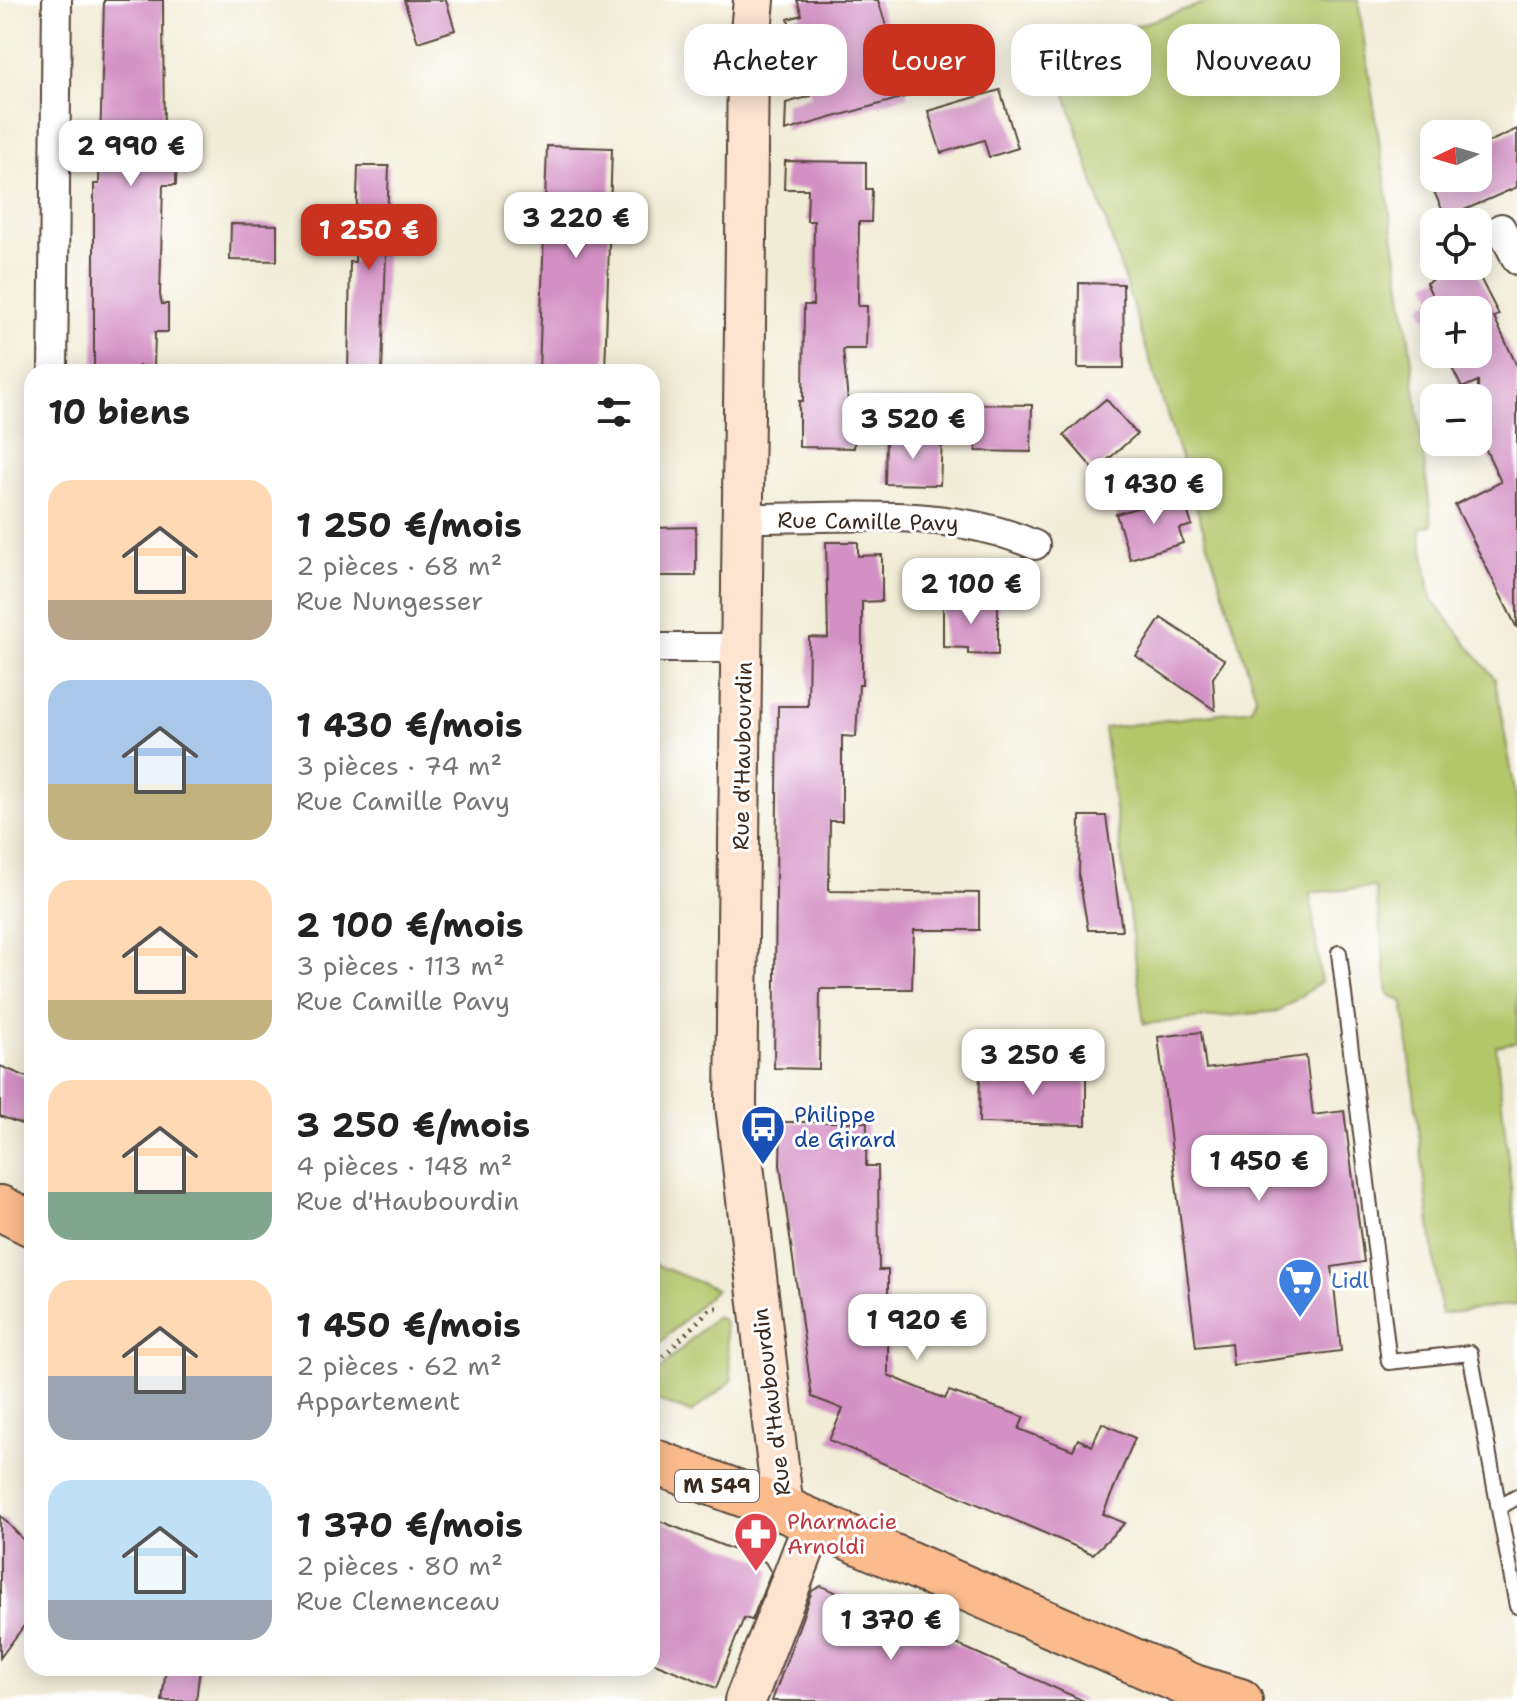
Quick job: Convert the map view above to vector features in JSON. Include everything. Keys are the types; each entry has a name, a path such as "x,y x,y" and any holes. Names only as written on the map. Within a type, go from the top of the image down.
{"main road":[{"name":"Rue d'Haubourdin","path":"754,0 748,63 736,1105 798,1516"},
{"path":"0,1208 24,1221"},
{"path":"0,1218 24,1223"},
{"name":"M 549","path":"660,1464 798,1516 1207,1694 1240,1701"},
{"path":"745,1701 798,1516"}],"street":[{"path":"53,364 57,0"},
{"path":"1501,228 1517,260"},
{"name":"Rue Camille Pavy","path":"744,518 942,520 1000,530 1035,545"},
{"path":"660,648 743,648"}],"lane":[{"path":"1339,953 1389,1362 1470,1353 1515,1582 1517,1606"},
{"path":"1500,1507 1517,1497"}],"path":[{"path":"660,1360 710,1309 720,1308"}],"green space":[{"path":"1213,0 1358,0 1409,339 1420,428 1420,456 1423,456 1432,525 1420,528 1431,598 1495,679 1517,802 1517,1042 1496,1046 1517,1242 1517,1304 1441,1314 1403,1002 1388,994 1375,887 1310,893 1321,982 1279,1011 1144,1024 1104,728 1251,709 1256,696 1066,96 1151,96 1151,24 1142,24"},
{"path":"660,1266 716,1289 660,1343"},
{"path":"715,1317 724,1320 732,1381 691,1413 660,1401 660,1369"}],"building":[{"path":"104,0 163,0 164,149 177,149 176,185 163,185 160,295 162,304 168,304 168,332 155,332 154,364 94,364 94,184 99,184"},
{"path":"404,0 446,0 455,30 418,42"},
{"path":"797,0 878,0 886,24 863,24 863,96 908,96 785,131 786,103 811,96 847,96 847,24 789,24 788,19 802,15"},
{"path":"1000,90 1018,148 989,157 984,140 941,153 928,111 979,96 995,96 995,91"},
{"path":"1517,129 1517,187 1469,208 1441,208 1434,192 1492,192 1492,141"},
{"path":"547,146 612,148 605,364 539,364"},
{"path":"785,161 866,162 866,189 872,189 871,222 859,222 858,306 867,306 866,349 843,349 848,402 856,402 854,448 799,447 804,305 813,305 814,221 807,221 808,189 784,189"},
{"path":"358,166 389,166 382,364 348,364 350,262 355,262"},
{"path":"231,224 277,225 277,261 230,260"},
{"path":"1432,280 1481,280 1489,296 1432,296 1426,283"},
{"path":"1079,283 1123,284 1124,368 1078,368"},
{"path":"1492,301 1499,315 1494,317 1517,366 1517,628 1455,505 1501,482 1489,456 1492,456 1492,384 1478,384 1478,381 1460,384 1452,368 1492,368"},
{"path":"1106,399 1137,434 1095,471 1064,435"},
{"path":"976,404 1032,405 1031,452 976,451"},
{"path":"886,437 942,439 940,485 885,484"},
{"path":"1182,495 1192,525 1179,529 1183,543 1130,559 1116,514"},
{"path":"696,527 696,576 660,576 660,528"},
{"path":"826,542 858,542 858,556 882,555 882,601 862,602 862,685 859,685 856,737 842,736 842,821 830,821 829,891 979,893 979,930 914,930 912,989 820,989 819,1069 774,1068 778,706 808,706 809,637 828,638"},
{"path":"943,600 998,600 998,655 968,654 968,648 943,647"},
{"path":"1161,618 1225,660 1213,678 1215,710 1136,656"},
{"path":"1080,816 1106,816 1122,930 1088,930 1079,877"},
{"path":"1201,1032 1206,1069 1306,1056 1313,1115 1344,1111 1364,1262 1332,1267 1341,1351 1233,1365 1231,1343 1196,1347 1158,1037"},
{"path":"0,1066 24,1076 24,1125 0,1116"},
{"path":"980,1070 1086,1071 1086,1125 979,1123"},
{"path":"781,1122 867,1122 866,1166 878,1166 879,1270 888,1270 888,1375 945,1399 949,1391 1024,1417 1019,1429 1073,1450 1078,1439 1092,1446 1102,1423 1135,1438 1103,1514 1125,1523 1093,1554 829,1440 843,1409 812,1397 780,1165"},
{"path":"0,1515 24,1540 24,1626 0,1658"},
{"path":"660,1521 765,1562 771,1572 752,1620 744,1618 716,1688 660,1665"},
{"path":"821,1586 1084,1701 772,1701 812,1591"},
{"path":"165,1676 199,1676 196,1701 162,1701"}],"place":[{"name":"Philippe de Girard","path":"763,1166"},
{"name":"Lidl","path":"1300,1319"},
{"name":"Pharmacie Arnoldi","path":"756,1573"}]}
